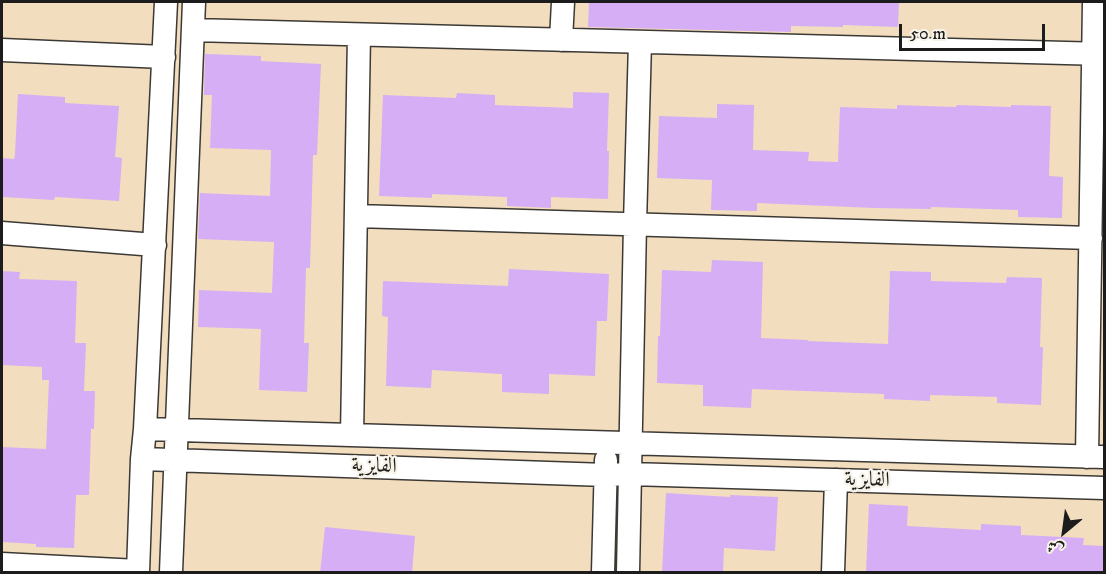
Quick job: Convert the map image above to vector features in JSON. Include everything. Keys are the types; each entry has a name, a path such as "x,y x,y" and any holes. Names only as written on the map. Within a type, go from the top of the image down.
{"street":[{"path":"2,564 138,572 166,2"},
{"path":"171,573 194,2"},
{"path":"561,40 563,2"},
{"path":"1094,2 1099,54 1090,238 1096,457"},
{"path":"193,30 1099,54"},
{"path":"352,435 359,34"},
{"path":"628,573 640,42"},
{"path":"2,50 164,57"},
{"path":"356,216 1090,238"},
{"path":"2,233 155,245"},
{"name":"الفايزية","path":"145,429 1096,457"},
{"path":"603,573 606,443"},
{"name":"الفايزية","path":"142,459 1104,489"},
{"path":"833,573 836,480"}],"building":[{"path":"589,2 899,2 898,27 791,26 791,32 588,27"},
{"path":"205,54 261,56 261,61 321,64 317,155 313,155 310,268 306,268 304,343 309,343 307,392 259,390 261,329 198,327 199,290 272,293 274,242 198,239 200,193 270,196 271,150 210,148 212,95 204,95"},
{"path":"573,92 609,93 608,199 551,197 551,208 507,206 507,197 432,194 432,198 379,196 383,95 456,98 457,93 495,95 495,105 573,108"},
{"path":"18,94 65,97 65,103 119,106 115,157 122,158 119,201 55,197 54,200 2,197 2,158 14,159 15,154"},
{"path":"717,104 754,105 753,150 809,152 808,161 838,162 840,107 897,109 897,105 1051,106 1049,176 1063,177 1062,218 1018,217 1018,210 874,208 757,203 757,211 711,210 712,180 657,178 659,116 717,118"},
{"path":"712,260 763,262 761,338 808,341 888,344 890,271 931,272 931,281 1006,283 1007,277 1042,278 1041,405 997,403 997,397 930,395 930,401 884,399 884,394 752,389 751,408 703,406 703,385 657,383 662,270 711,272"},
{"path":"509,269 609,274 607,321 597,321 595,376 549,374 549,394 502,392 502,374 432,370 431,388 386,386 388,317 382,316 383,281 508,286"},
{"path":"2,271 20,272 19,279 77,281 75,343 86,343 84,391 95,391 94,429 91,429 89,495 76,495 74,548 36,547 36,544 2,542 2,447 46,449 49,380 42,380 42,367 2,365"},
{"path":"666,493 778,497 775,551 724,548 723,573 662,573"},
{"path":"869,504 908,506 907,526 981,530 981,524 1021,526 1021,535 1084,538 1083,545 1104,546 1104,573 866,572"},
{"path":"325,527 415,536 412,573 320,573"}]}
